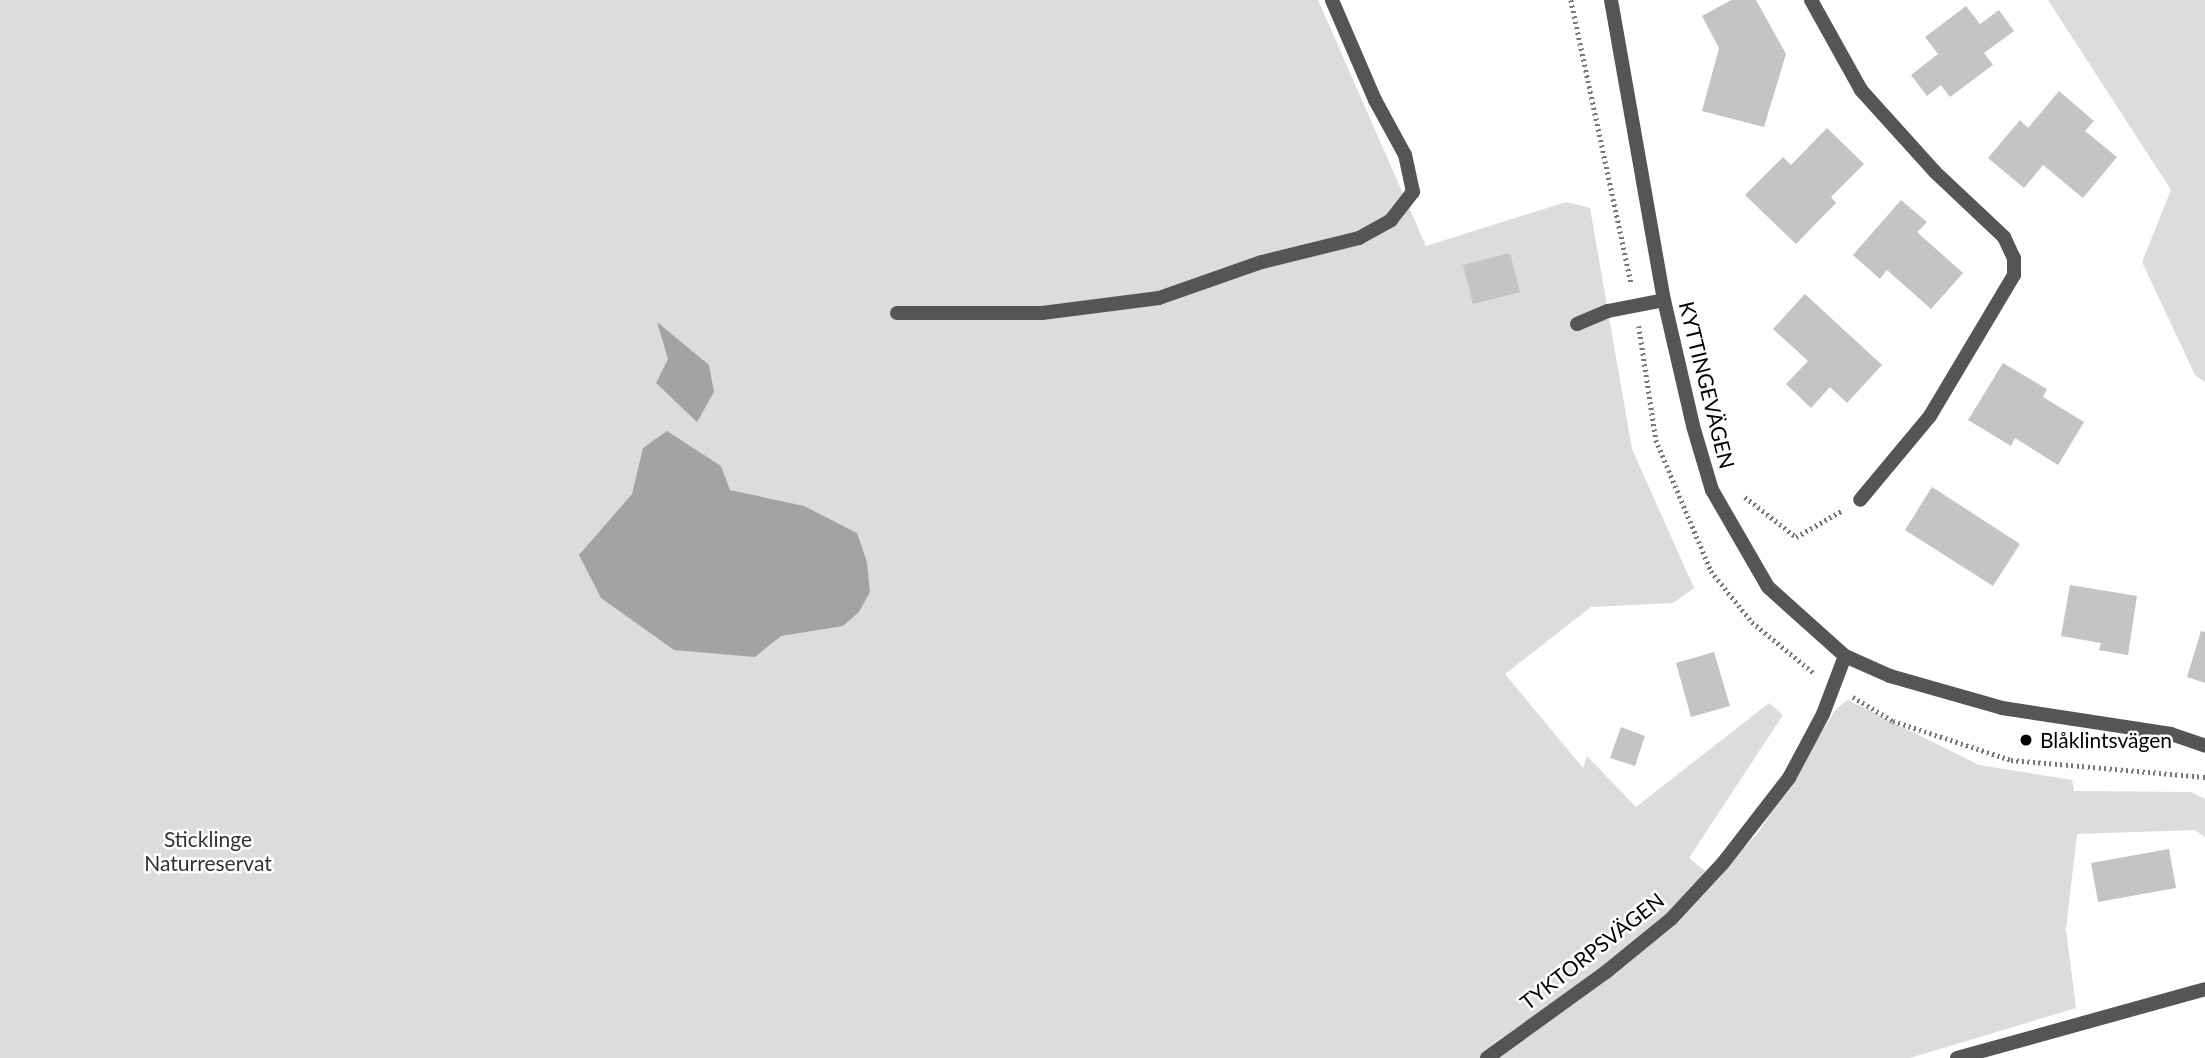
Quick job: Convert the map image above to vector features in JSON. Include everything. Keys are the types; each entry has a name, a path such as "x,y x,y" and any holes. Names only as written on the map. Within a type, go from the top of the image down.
{"street":[{"path":"897,313 1042,313 1159,298 1262,262 1359,238 1391,220 1413,192 1405,156 1375,100 1332,0"},
{"name":"KYTTINGEVÄGEN","path":"1611,0 1664,300 1693,426 1712,491 1737,539 1768,587 1845,656 1908,682 2002,708 2171,734 2205,746"},
{"path":"1811,0 1861,90 1935,172 2004,237 2014,258 2014,275 1930,416 1860,500"},
{"path":"1577,324 1608,311 1636,308 1664,300"},
{"name":"TYKTORPSVÄGEN","path":"1487,1058 1606,972 1671,919 1714,872 1789,778 1845,656"},
{"path":"1957,1058 2205,989"}],"path":[{"path":"1571,0 1636,308 1656,440 1711,571 1752,622 1797,662 1893,721 2011,760 2205,777"},
{"path":"1736,491 1796,537 1860,500"}],"green space":[{"name":"Sticklinge Naturreservat","path":"0,0 1318,0 1426,246 1566,202 1590,208 1632,449 1694,588 1673,603 1591,607 1505,674 1583,768 1587,756 1636,807 1769,703 1783,715 1689,858 1714,878 1758,833 1836,709 1848,700 1979,765 2072,780 2074,791 2191,792 2205,799 2205,837 2195,830 2077,834 2066,929 2076,1008 1910,1058 0,1058"},
{"path":"2048,0 2205,0 2205,382 2195,375 2142,262 2171,190"}],"shaded area":[{"path":"657,322 709,365 714,392 697,422 656,383 668,359"},
{"path":"667,431 721,466 730,490 804,506 857,533 867,562 870,592 859,612 843,626 781,636 755,657 674,650 601,598 579,555 632,494 643,448"}],"building":[{"path":"1731,0 1756,0 1786,54 1764,127 1702,111 1719,48 1702,16"},
{"path":"1966,6 1980,24 1999,10 2014,31 1984,53 1993,65 1950,97 1941,85 1927,96 1911,75 1938,54 1925,37"},
{"path":"2059,91 2094,121 2085,131 2117,157 2083,198 2043,165 2024,188 1988,158 2020,120 2028,128"},
{"path":"1827,128 1864,164 1831,197 1836,203 1796,244 1745,195 1783,157 1791,165"},
{"path":"1901,200 1927,222 1917,232 1963,273 1931,309 1887,270 1880,279 1853,255"},
{"path":"1510,253 1520,292 1473,304 1463,265"},
{"path":"1805,294 1882,365 1847,403 1830,387 1811,408 1786,384 1808,361 1773,329"},
{"path":"2003,363 2047,389 2043,397 2084,422 2058,465 2015,438 2011,446 1968,420"},
{"path":"1932,487 2020,544 1993,586 1905,530"},
{"path":"2070,585 2137,596 2128,655 2099,650 2101,643 2061,636"},
{"path":"2201,631 2205,632 2205,683 2187,677"},
{"path":"1714,652 1730,706 1691,717 1676,663"},
{"path":"1621,727 1645,736 1635,766 1610,758"},
{"path":"2169,849 2176,888 2098,902 2091,863"}],"place":[{"name":"Blåklintsvägen","path":"2026,740"}]}
